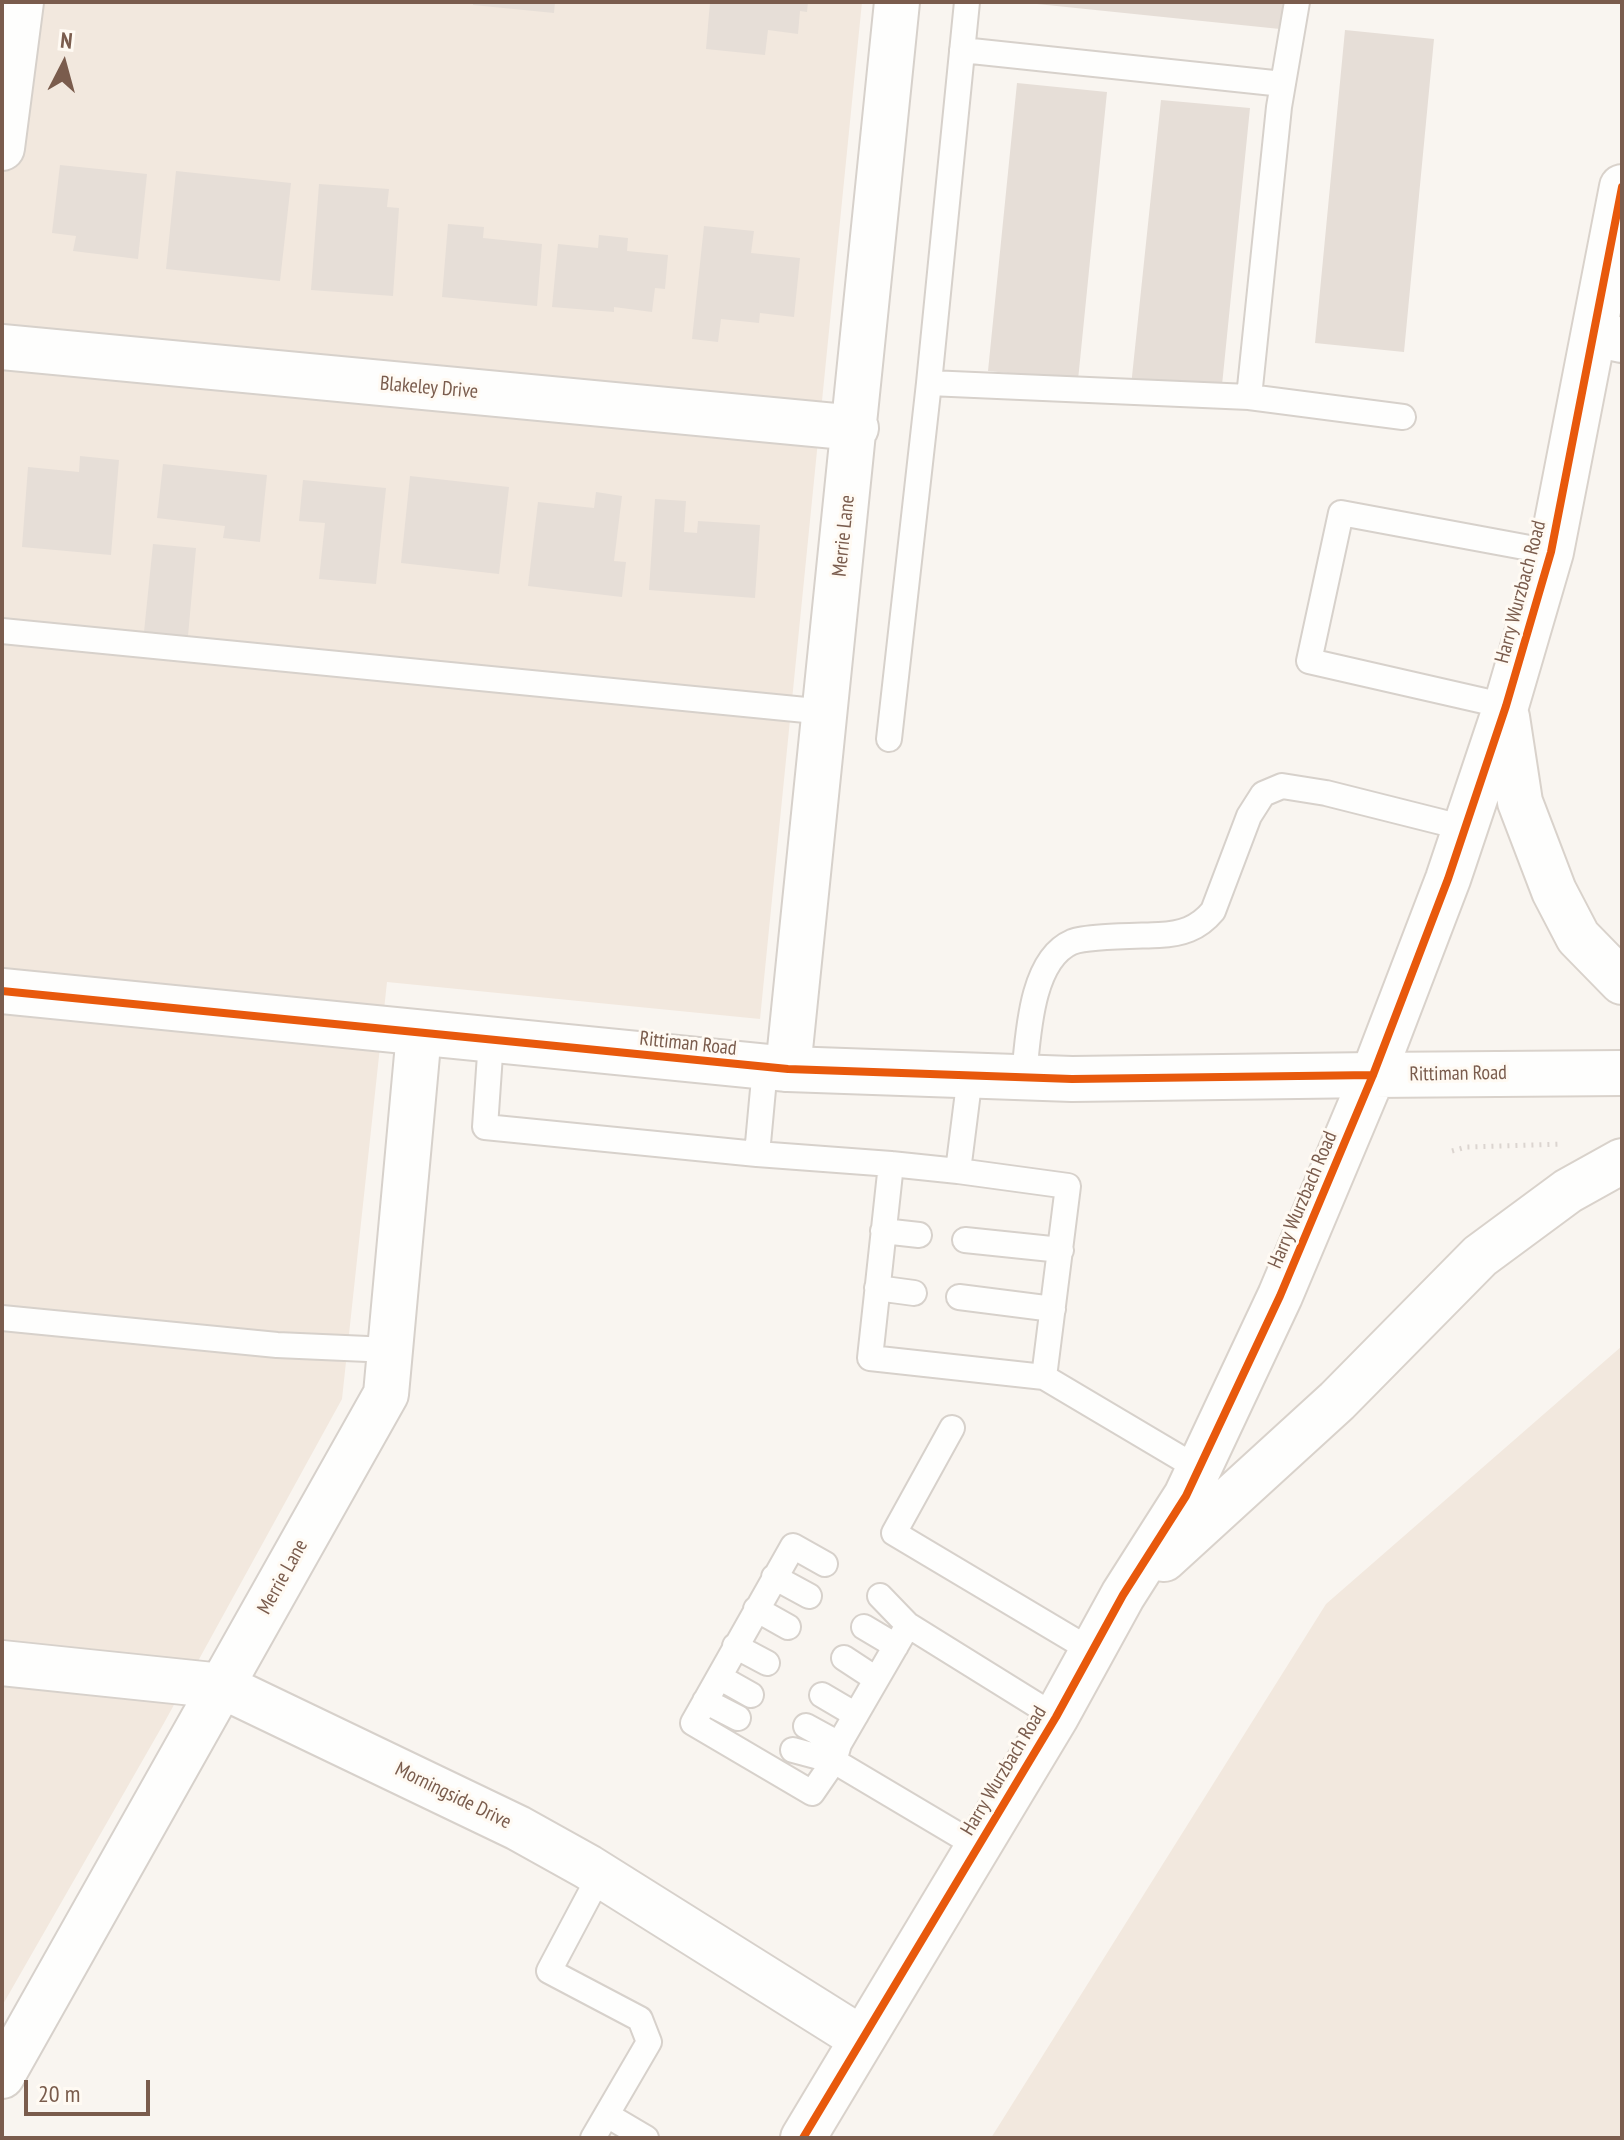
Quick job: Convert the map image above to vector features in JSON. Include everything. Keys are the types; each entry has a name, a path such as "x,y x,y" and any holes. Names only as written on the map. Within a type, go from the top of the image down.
{"street":[{"path":"2,148 21,2"},
{"name":"Merrie Lane","path":"777,1069 826,712 897,2"},
{"name":"Harry Wurzbach Road","path":"803,2138 1056,1717 1123,1595 1186,1496 1280,1296 1373,1075 1448,879 1506,706 1551,552 1608,337 1622,187"},
{"name":"Blakeley Drive","path":"2,347 856,428"},
{"path":"1506,706 1520,802 1554,891 1578,937 1622,982"},
{"name":"Rittiman Road","path":"2,991 777,1069 1024,1077 1622,1073"},
{"name":"Merrie Lane","path":"2,2076 386,1394 419,1033"},
{"path":"1123,1595 1337,1401 1480,1256 1568,1191 1622,1161"},
{"name":"Morningside Drive","path":"2,1663 222,1686 518,1828 600,1875 862,2039"}],"lane":[{"path":"889,739 967,2"},
{"path":"1249,397 1283,84 1297,2"},
{"path":"962,50 1283,84"},
{"path":"929,383 1249,397 1403,417"},
{"path":"1506,706 1309,661 1341,513 1551,552"},
{"path":"2,631 826,712"},
{"path":"1024,1077 1032,1013 1042,973 1055,953 1073,941 1179,934 1203,924 1213,911 1249,816 1263,794 1282,786 1326,793 1465,828"},
{"path":"491,1040 485,1127 891,1164 1068,1186 1044,1377"},
{"path":"757,1154 777,1069"},
{"path":"958,1171 970,1076"},
{"path":"891,1164 870,1358 1044,1377 1199,1469"},
{"path":"883,1231 919,1235"},
{"path":"965,1240 1061,1250"},
{"path":"877,1288 914,1293"},
{"path":"959,1297 1053,1309"},
{"path":"2,1318 277,1345 390,1350"},
{"path":"952,1428 894,1533 1092,1651"},
{"path":"825,1564 793,1546 693,1723 812,1793 902,1636"},
{"path":"774,1577 809,1596"},
{"path":"880,1596 902,1636"},
{"path":"756,1609 788,1627"},
{"path":"864,1627 902,1636 1056,1717"},
{"path":"735,1646 767,1663"},
{"path":"844,1658 876,1679"},
{"path":"719,1677 751,1695"},
{"path":"822,1695 856,1715"},
{"path":"705,1701 738,1718"},
{"path":"806,1726 837,1753 977,1846"},
{"path":"793,1750 837,1753"},
{"path":"593,2138 649,2042 640,2019 549,1971 600,1875"},
{"path":"607,2115 646,2138"}],"path":[{"path":"1452,1151 1466,1147 1572,1143"}],"shaded area":[{"path":"2,2 862,2 760,1019 387,982 342,1399 164,1723 2,2006"},
{"path":"1622,1346 1622,2138 991,2138 1326,1604"}],"building":[{"path":"473,2 555,2 554,13 473,5"},
{"path":"710,2 808,2 807,12 800,11 798,34 768,30 765,55 706,49"},
{"path":"1037,2 1283,2 1280,29"},
{"path":"1345,30 1434,39 1404,352 1315,343"},
{"path":"1017,83 1107,92 1078,380 988,371"},
{"path":"1161,100 1250,108 1221,395 1131,386"},
{"path":"60,165 147,174 138,259 73,251 76,236 52,233"},
{"path":"176,171 291,183 280,281 166,269"},
{"path":"319,184 389,189 387,207 399,208 393,296 311,290"},
{"path":"448,224 484,227 483,238 542,244 537,306 442,297"},
{"path":"704,226 754,231 751,253 800,258 794,317 760,313 759,323 721,319 718,342 692,339"},
{"path":"599,235 628,238 627,251 668,255 665,289 655,288 652,312 614,307 614,312 552,307 558,244 598,248"},
{"path":"80,456 119,460 111,555 22,547 28,467 79,472"},
{"path":"163,464 267,475 260,542 223,538 225,526 157,518"},
{"path":"410,476 509,487 499,574 401,563"},
{"path":"303,480 386,488 376,584 319,579 325,523 299,521"},
{"path":"596,492 622,496 614,561 626,562 622,597 528,586 538,502 594,508"},
{"path":"655,499 686,501 684,532 697,533 698,521 760,525 755,598 649,590"},
{"path":"153,544 196,548 188,636 144,632"}],"cycle path":[{"path":"803,2138 1056,1717 1123,1595 1186,1496 1280,1296 1373,1075 1448,879 1506,706 1551,552 1622,187"},
{"path":"2,991 788,1069 1072,1079 1373,1075"}]}
